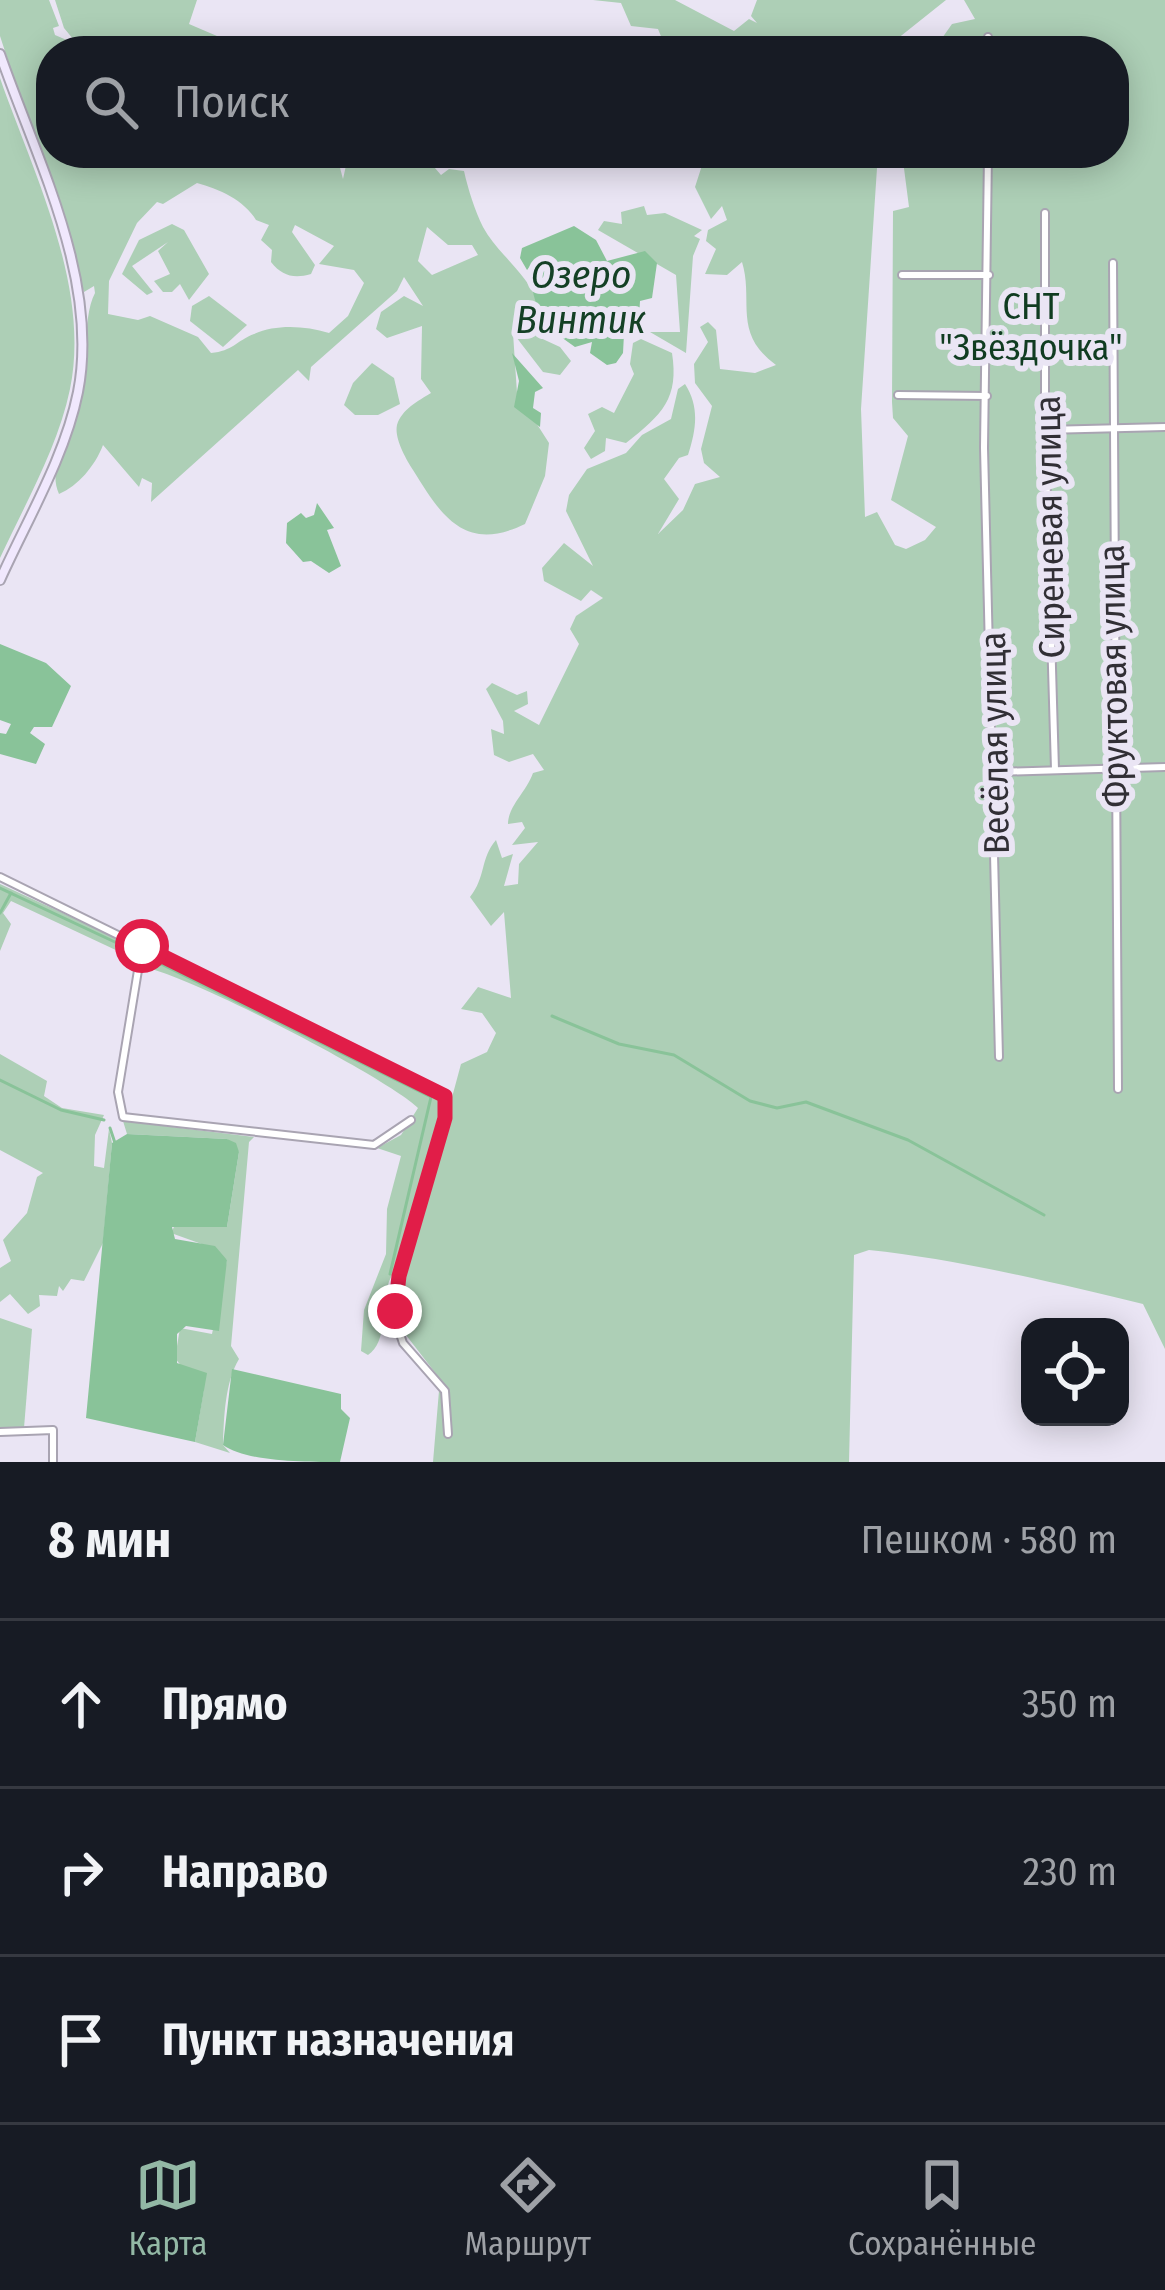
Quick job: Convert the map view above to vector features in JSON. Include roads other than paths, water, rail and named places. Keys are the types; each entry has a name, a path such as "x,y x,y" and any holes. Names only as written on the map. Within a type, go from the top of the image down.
{"main road":[{"path":"0,54 36,163"},
{"path":"0,580 71,417 82,343 76,284 38,168"}],"street":[{"name":"Весёлая улица","path":"988,168 987,430 999,1057"},
{"name":"Сиреневая улица","path":"1045,213 1045,430 1055,770"},
{"name":"Фруктовая улица","path":"1113,263 1110,430 1118,1089"},
{"path":"902,275 989,275"},
{"path":"898,395 987,396"},
{"path":"1045,430 1165,427"},
{"path":"994,772 1165,767"},
{"path":"0,877 445,1096 435,1159 399,1276 395,1319 404,1343 445,1391 448,1434"},
{"path":"142,946 118,1092 123,1117 374,1145 411,1120"},
{"path":"0,1432 53,1430 53,1462 63,1462"}],"water":[{"name":"Озеро Винтик","path":"574,226 596,240 607,261 645,251 657,263 652,298 640,301 638,334 624,334 623,353 616,363 607,365 590,353 592,342 575,347 554,332 534,336 541,321 530,282 540,268 534,262 527,270 520,258 522,248"},
{"path":"512,353 543,388 535,392 533,408 541,413 540,427 514,407 519,381"},
{"path":"317,503 334,528 327,530 341,566 329,573 311,561 303,562 286,543 287,523 301,513 306,518 314,515"},
{"path":"0,644 46,663 71,686 52,727 34,727 30,733 45,744 36,764 0,754 0,733 6,734 11,724 0,720"},
{"path":"127,1134 227,1139 236,1143 239,1152 227,1227 172,1227 175,1239 215,1246 227,1260 219,1331 186,1326 177,1334 177,1363 207,1373 195,1442 86,1418 112,1143"},
{"path":"232,1369 341,1394 341,1409 350,1418 340,1462 262,1458 223,1445"}],"waterway":[{"path":"0,888 134,951"},
{"path":"0,913 11,893"},
{"path":"145,956 431,1097 390,1274"},
{"path":"552,1016 619,1044 674,1055 750,1101 777,1108 806,1102 908,1140 1044,1215"},
{"path":"0,1080 61,1110 104,1120"},
{"path":"110,1128 115,1143"}],"park label":[{"name":"СНТ \"Звёздочка\"","path":"1031,326"}]}
